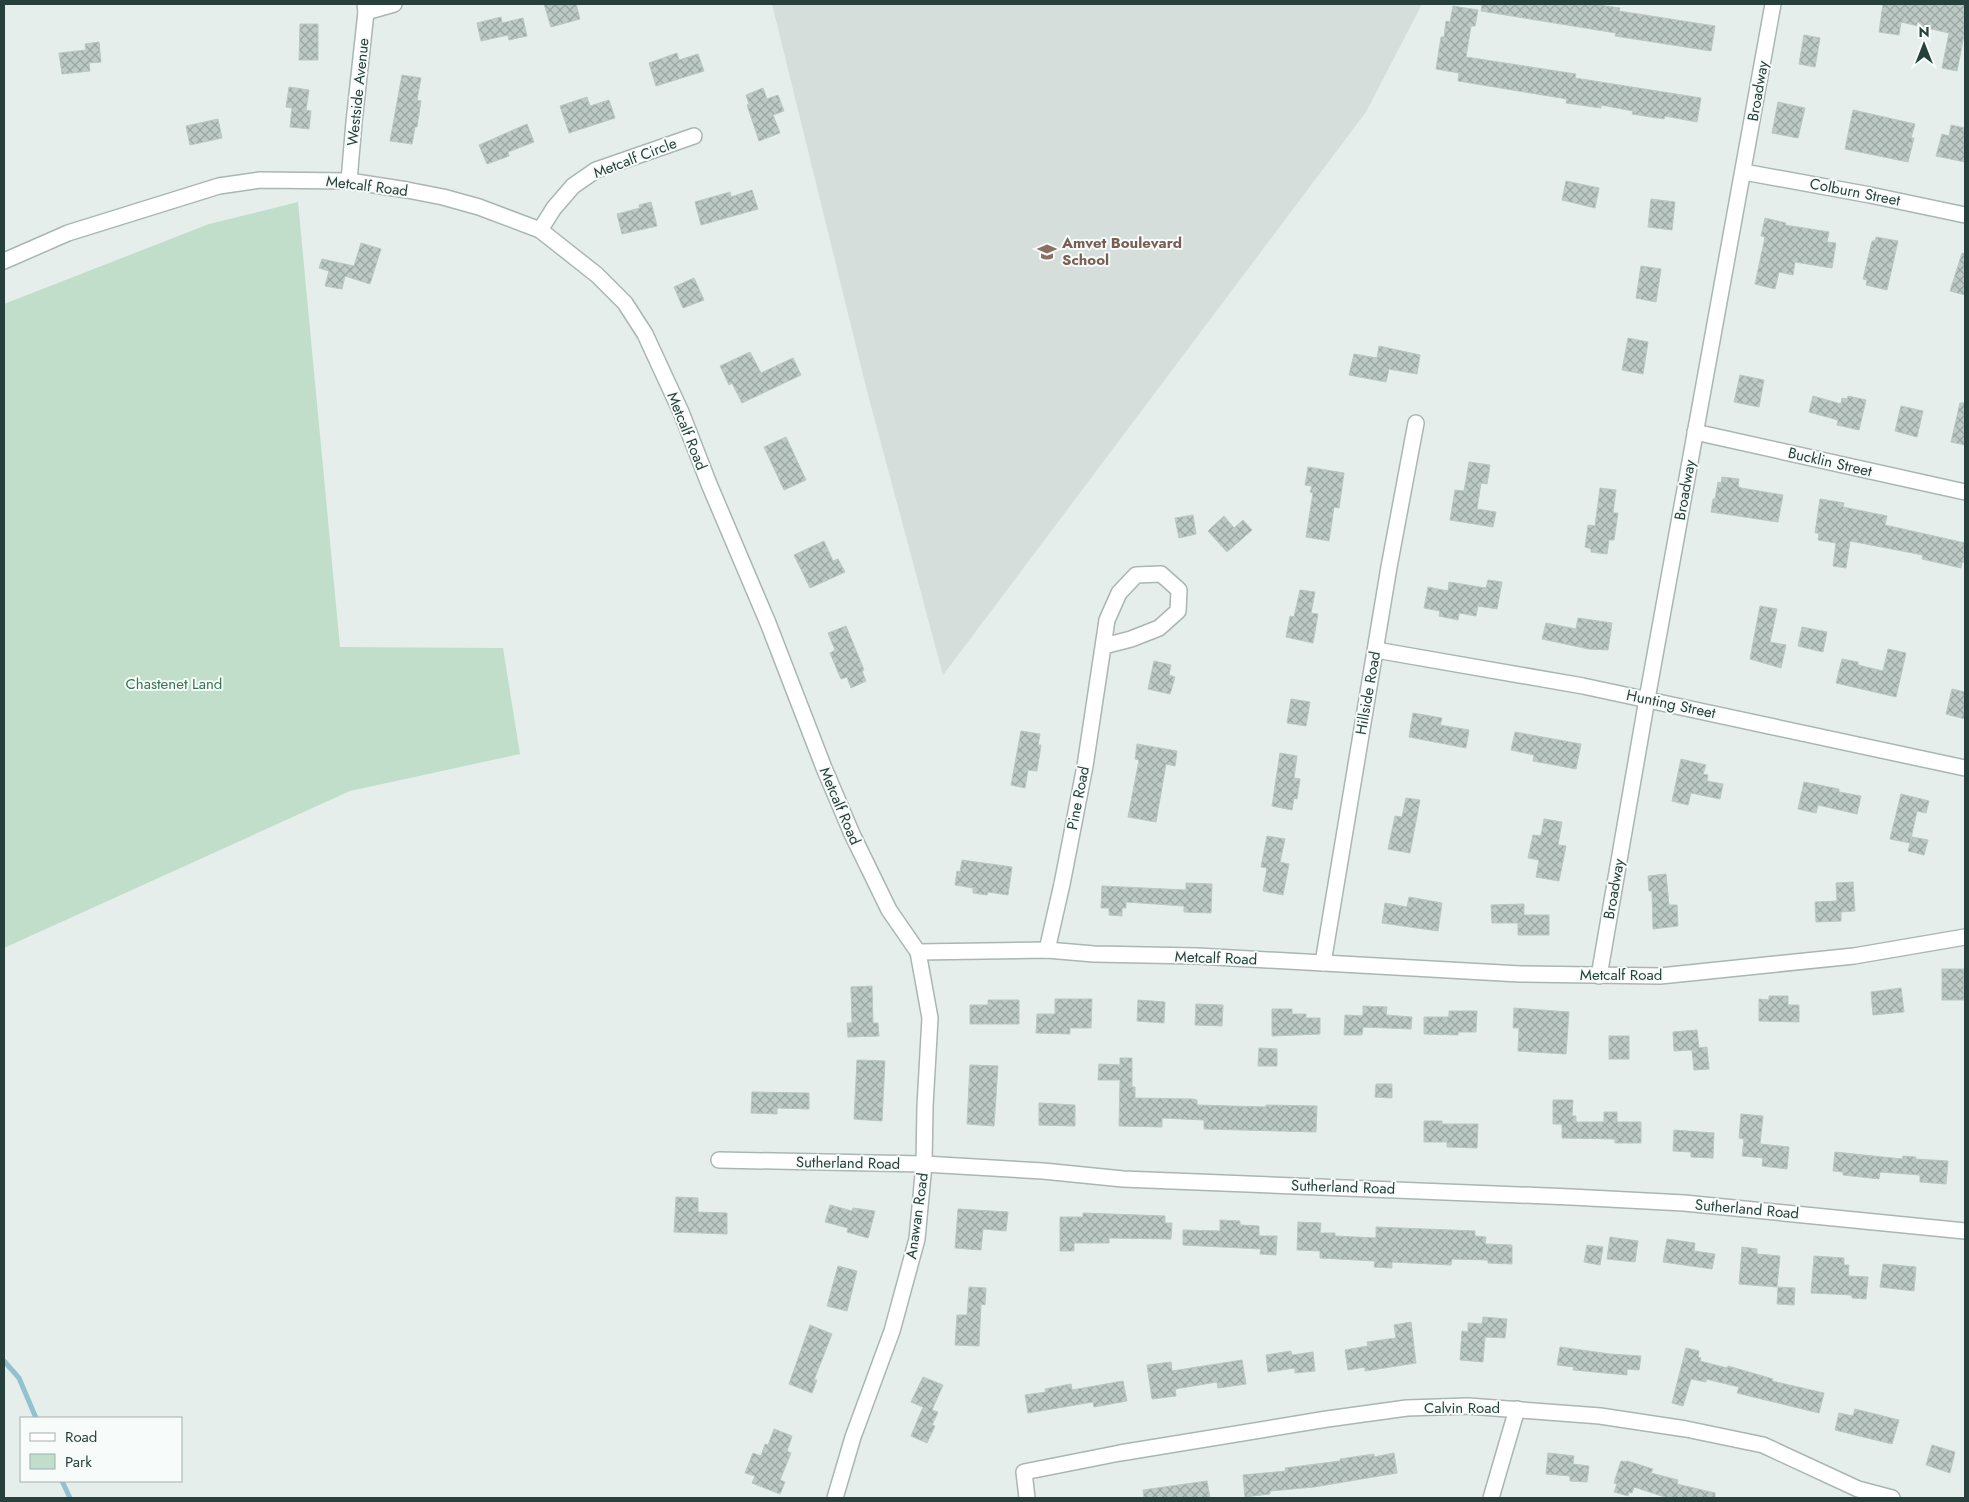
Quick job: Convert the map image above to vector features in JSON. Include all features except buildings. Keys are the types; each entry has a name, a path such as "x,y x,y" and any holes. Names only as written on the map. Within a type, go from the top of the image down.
{"street":[{"path":"366,8 394,4"},
{"name":"Broadway","path":"1599,976 1647,699 1773,4"},
{"name":"Westside Avenue","path":"349,180 366,8"},
{"name":"Metcalf Circle","path":"540,230 554,208 573,186 596,170 694,136"},
{"name":"Colburn Street","path":"1744,172 1965,215"},
{"name":"Metcalf Road","path":"4,261 68,233 219,186 260,180 349,180 443,197 479,207 540,230 597,275 624,303 645,334 681,412 708,484 768,624 852,834 889,910 918,952 1047,950 1094,954 1197,956 1599,976 1660,976 1854,956 1965,937"},
{"name":"Hillside Road","path":"1323,963 1416,422"},
{"name":"Bucklin Street","path":"1695,432 1965,492"},
{"name":"Pine Road","path":"1047,950 1085,766 1107,620 1119,594 1136,576 1161,574 1179,590 1178,610 1159,628 1131,639 1104,646"},
{"name":"Hunting Street","path":"1376,650 1583,686 1965,768"},
{"name":"Anawan Road","path":"835,1498 904,1291 917,1239 924,1164 930,1018 918,952"},
{"name":"Sutherland Road","path":"719,1160 924,1164 1043,1171 1123,1179 1572,1197 1674,1203 1965,1231"},
{"name":"Calvin Road","path":"1027,1498 1024,1472 1225,1436 1398,1409 1468,1406 1600,1416 1658,1424 1763,1445 1858,1489 1877,1496 1892,1498"},
{"path":"1491,1498 1517,1409"}],"shaded area":[{"name":"Amvet Boulevard School","path":"772,4 1422,4 1366,112 943,675 867,391"}],"green space":[{"name":"Chastenet Land","path":"298,202 340,647 503,648 520,754 350,791 4,948 4,304 209,224"}],"waterway":[{"path":"4,1361 19,1378 36,1417"},
{"path":"62,1482 70,1498"}],"place":[{"name":"Amvet Boulevard School","path":"1047,252"}]}
